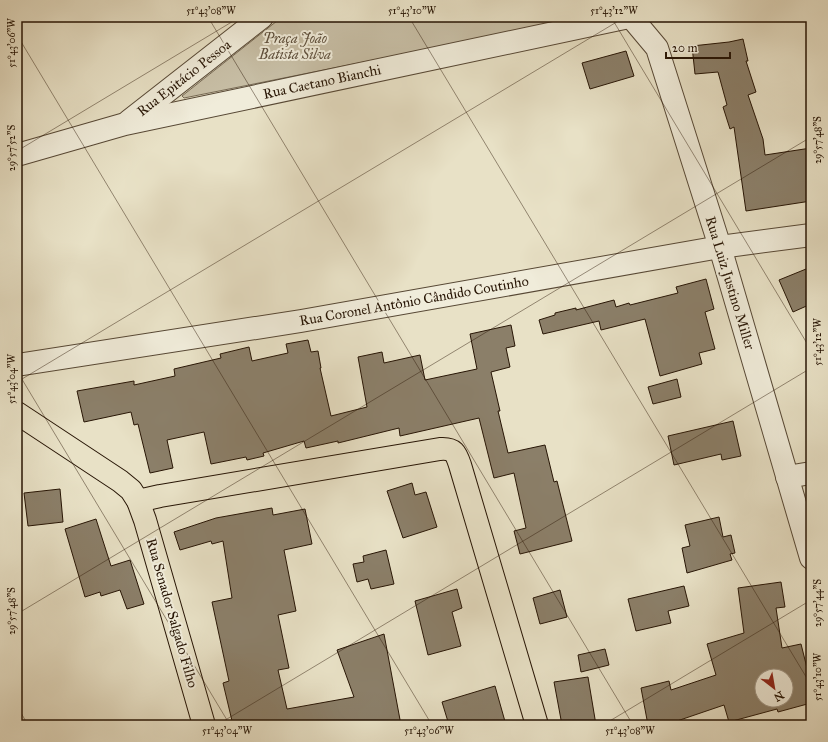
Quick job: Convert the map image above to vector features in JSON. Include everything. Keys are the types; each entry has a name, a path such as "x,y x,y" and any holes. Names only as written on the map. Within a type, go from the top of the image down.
{"main road":[{"name":"Rua Senador Salgado Filho","path":"17,414 120,481 131,490 138,501 145,520 204,725"},
{"path":"138,501 440,448 450,449 455,452 460,465 537,725"}],"street":[{"name":"Rua Epitácio Pessoa","path":"125,124 262,17"},
{"name":"Rua Caetano Bianchi","path":"17,155 125,124 630,17"},
{"name":"Rua Luiz Justino Miller","path":"630,17 657,48 720,247 811,558"},
{"name":"Rua Coronel Antônio Cândido Coutinho","path":"17,365 308,319 720,247 811,235"},
{"path":"787,477 811,473"}],"green space":[{"name":"Praça João Batista Silva","path":"282,17 588,17 184,98 182,96"}],"building":[{"path":"743,39 748,61 746,61 756,92 748,95 763,139 765,155 811,148 811,201 746,211 734,127 730,129 723,107 727,105 718,72 695,74 692,46"},
{"path":"626,51 634,76 590,89 582,63"},
{"path":"811,267 811,304 793,312 779,280"},
{"path":"706,279 714,309 705,312 715,349 699,353 702,364 660,376 645,319 601,330 599,321 543,334 539,320 555,315 555,313 576,308 576,310 614,300 616,307 629,303 630,305 678,293 676,287"},
{"path":"511,325 515,346 506,348 510,367 491,372 508,453 545,445 554,482 557,481 572,541 520,554 514,531 526,528 514,473 494,478 479,418 400,436 399,428 338,443 338,441 306,448 304,441 263,453 264,456 247,460 246,457 211,464 204,432 167,440 173,468 150,473 138,424 134,425 131,412 84,422 77,391 134,381 134,385 175,376 174,369 221,358 220,354 249,347 252,361 288,353 286,344 308,340 311,352 318,351 320,368 331,416 367,407 358,357 382,352 384,363 420,355 425,380 477,369 470,334"},
{"path":"677,379 681,397 653,404 648,387"},
{"path":"733,421 741,456 722,460 721,454 674,465 668,436"},
{"path":"412,483 415,495 426,492 437,527 403,538 387,491"},
{"path":"60,489 63,522 28,526 24,493"},
{"path":"272,508 273,515 305,509 312,544 284,550 296,611 278,615 289,668 278,670 287,709 354,697 337,650 384,634 401,725 233,725 223,683 229,681 212,602 232,598 223,541 212,544 211,541 180,550 174,532 216,518"},
{"path":"719,517 723,537 731,535 735,553 730,554 732,560 687,573 682,548 690,546 685,525"},
{"path":"96,519 111,566 130,560 144,604 127,609 120,590 101,596 100,592 85,597 65,529"},
{"path":"386,550 394,584 371,589 368,579 357,582 353,564 364,562 363,556"},
{"path":"781,582 785,607 776,608 782,648 801,644 811,684 811,703 794,708 794,668 754,668 754,708 793,708 778,712 777,709 729,722 724,705 677,721 678,725 648,725 641,688 669,681 671,690 716,675 707,644 744,633 738,588"},
{"path":"684,586 689,606 668,611 671,623 636,631 628,599"},
{"path":"457,589 462,608 452,612 461,646 428,655 415,601"},
{"path":"560,590 567,617 540,624 533,598"},
{"path":"605,649 609,665 581,672 578,655"},
{"path":"588,677 596,725 562,725 554,682"},
{"path":"495,686 506,725 449,725 442,702"}]}
